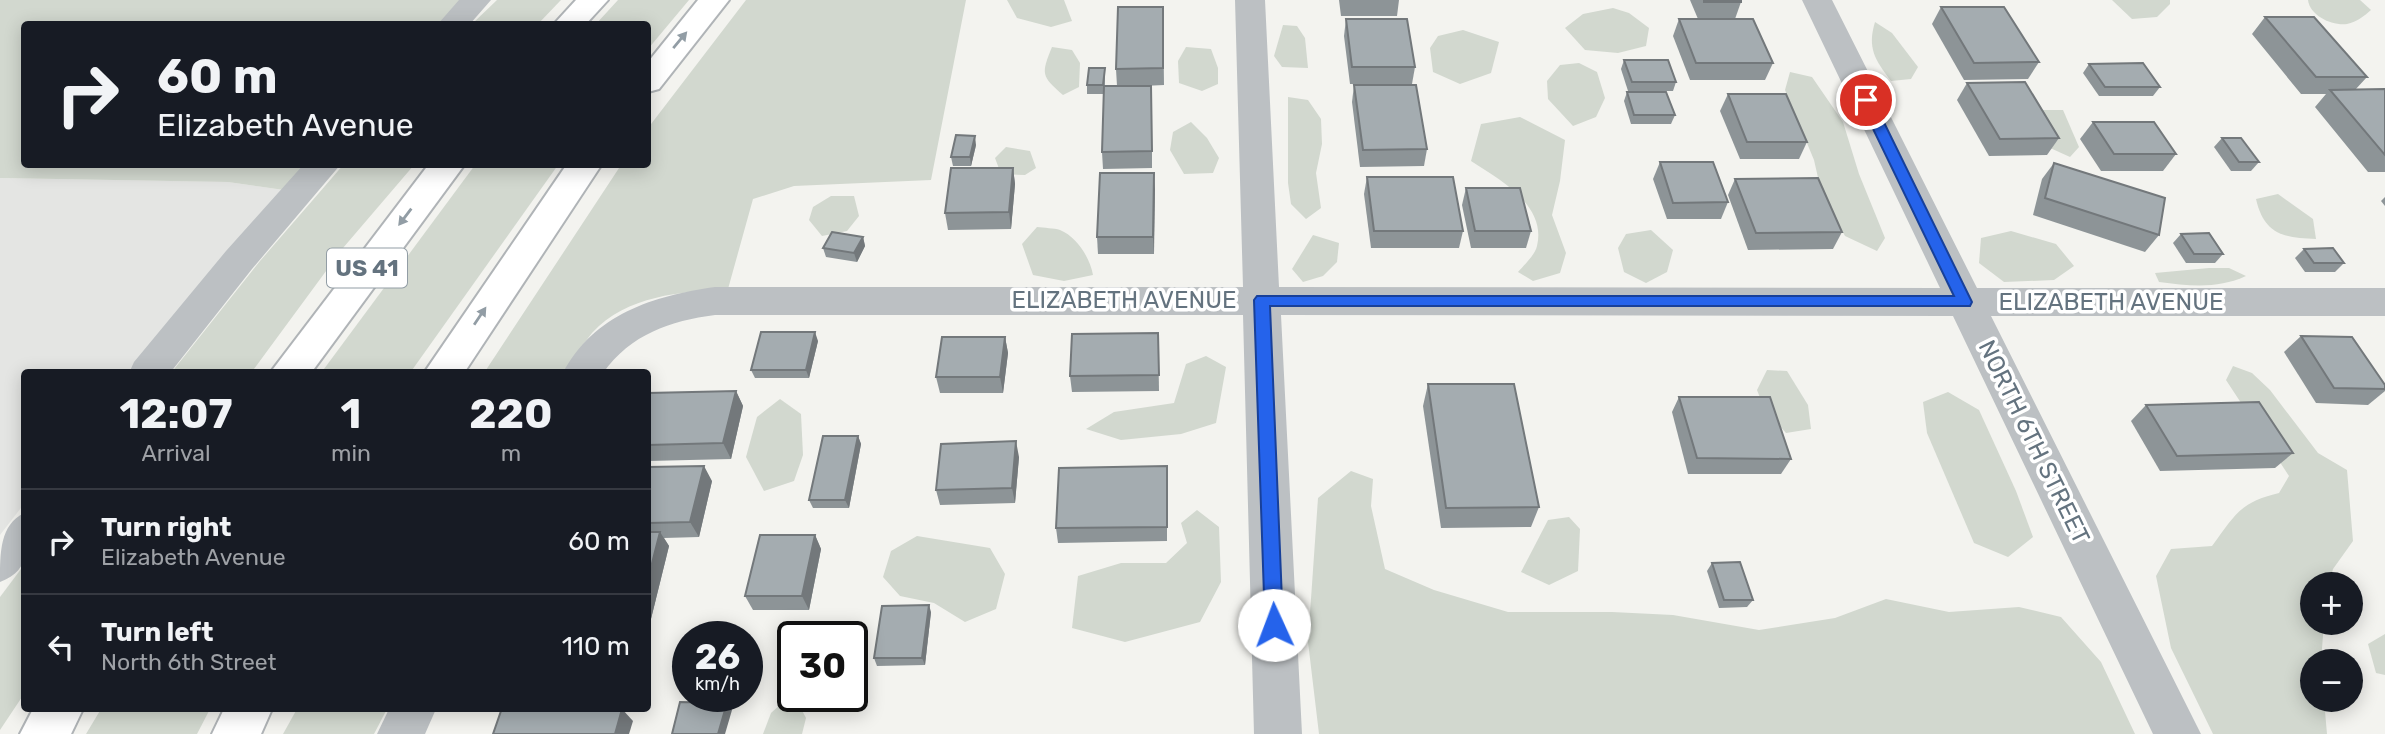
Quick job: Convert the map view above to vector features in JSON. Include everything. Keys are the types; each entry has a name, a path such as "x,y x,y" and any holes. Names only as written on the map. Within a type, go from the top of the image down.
{"main road":[{"path":"572,21 593,0"},
{"path":"651,78 714,0"},
{"name":"US 41","path":"292,369 422,195 446,168"},
{"path":"446,369 582,168"},
{"path":"44,734 58,712"},
{"path":"236,734 247,712"}],"street":[{"path":"456,21 476,0"},
{"path":"1250,0 1278,734"},
{"name":"NORTH 6TH STREET","path":"1816,0 2177,734"},
{"path":"151,369 239,260 320,168"},
{"name":"ELIZABETH AVENUE","path":"584,369 595,352 624,326 674,306 715,302 2385,302"},
{"path":"0,563 21,535"},
{"path":"401,734 412,712"}],"shaded area":[{"path":"0,0 464,0 443,21 21,21 21,168 304,168 284,190 228,182 0,178"},
{"path":"497,0 561,0 541,21 475,21"},
{"path":"618,0 689,0 651,45 651,21 599,21"},
{"path":"746,0 966,0 931,180 794,186 753,199 728,289 674,294 638,303 621,311 592,333 567,369 487,369 619,168 651,168 651,124"},
{"path":"1007,0 1064,0 1072,21 1051,27 1017,18"},
{"path":"2112,0 2170,0 2170,4 2157,17 2132,19"},
{"path":"2308,0 2360,0 2371,10 2351,23 2341,24 2317,15"},
{"path":"1613,8 1629,13 1649,28 1646,46 1618,53 1585,50 1565,28 1583,14"},
{"path":"1875,22 1892,33 1918,67 1911,79 1891,81 1881,67 1872,47"},
{"path":"1283,25 1297,26 1305,38 1308,68 1282,67 1274,56"},
{"path":"1463,30 1499,42 1491,73 1460,84 1433,72 1430,48 1438,36"},
{"path":"1052,47 1072,50 1080,63 1079,87 1063,95 1045,74"},
{"path":"1186,47 1211,49 1218,68 1218,84 1202,91 1179,83 1178,61"},
{"path":"1579,63 1597,72 1605,98 1596,117 1573,126 1548,99 1547,81 1560,65"},
{"path":"1790,72 1812,77 1843,122 1859,174 1885,238 1877,251 1845,236 1822,195 1814,160 1785,90"},
{"path":"1288,97 1308,100 1321,119 1322,144 1316,173 1321,208 1306,219 1291,204 1288,183"},
{"path":"2037,110 2063,110 2079,147 2070,157 2048,147"},
{"path":"1520,117 1565,140 1552,215 1566,253 1560,273 1533,281 1518,272 1537,246 1535,218 1528,206 1507,185 1471,161 1481,124"},
{"path":"1191,122 1207,138 1219,158 1213,173 1184,174 1170,150 1173,132"},
{"path":"1006,147 1030,151 1036,168 1025,175 1001,174 995,158"},
{"path":"341,168 411,168 343,248 254,369 174,369 260,261"},
{"path":"473,168 556,168 413,369 324,369"},
{"path":"0,178 228,182 284,190 130,369 21,369 21,508 0,535"},
{"path":"2278,194 2313,219 2316,239 2285,235 2270,227 2264,220 2256,199"},
{"path":"831,196 854,196 859,216 847,231 822,236 809,220 813,207"},
{"path":"1037,227 1060,230 1072,238 1086,255 1093,275 1064,281 1033,275 1022,244"},
{"path":"1651,230 1673,250 1667,272 1646,283 1624,272 1618,248 1626,234"},
{"path":"2011,231 2056,244 2074,266 2054,280 2004,282 1979,263 1981,238"},
{"path":"1313,235 1339,243 1337,262 1323,276 1303,282 1292,269"},
{"path":"2229,268 2246,276 2214,285 2193,285 2159,282 2155,273"},
{"path":"1206,356 1226,367 1216,423 1181,434 1121,440 1086,429 1114,412 1174,403 1186,364"},
{"path":"2233,366 2252,373 2270,390 2318,453 2347,470 2353,541 2332,572 2300,572 2300,635 2323,635 2322,649 2300,649 2300,712 2325,712 2327,734 2213,734 2171,648 2156,576 2171,549 2212,546 2240,511 2255,501 2279,493 2289,476 2226,380"},
{"path":"1767,370 1787,371 1808,405 1811,429 1786,433 1764,408 1757,390"},
{"path":"1948,392 1979,410 2016,491 2033,537 2008,557 1974,543 1927,433 1923,402"},
{"path":"780,399 801,414 803,455 794,481 764,491 746,457 757,417"},
{"path":"1351,471 1373,479 1371,506 1385,569 1434,590 1508,612 1673,615 1759,630 1835,618 1886,599 1949,612 2019,607 2061,617 2101,662 2135,734 1319,734 1308,642 1318,498"},
{"path":"1197,510 1219,527 1221,582 1200,622 1125,642 1072,628 1078,576 1121,563 1166,563 1187,543 1181,523"},
{"path":"1569,517 1580,529 1578,571 1549,585 1521,572 1548,520"},
{"path":"917,536 990,548 1005,574 996,609 965,622 934,603 900,596 883,577 891,551"},
{"path":"21,569 21,698 0,730 0,597"},
{"path":"2385,634 2385,675 2376,673 2368,644"},
{"path":"777,708 777,712 803,712 806,718 802,734 763,734 771,713"},
{"path":"99,712 208,712 197,734 86,734"},
{"path":"295,712 385,712 374,734 283,734"}],"building":[{"path":"1741,0 1741,2 1704,2"},
{"path":"1118,7 1163,7 1163,68 1116,69"},
{"path":"1941,7 2004,7 2039,62 1974,63"},
{"path":"2265,17 2314,17 2367,77 2316,77"},
{"path":"1346,19 1407,19 1415,67 1352,67"},
{"path":"1679,19 1753,19 1773,63 1696,63"},
{"path":"1624,60 1668,60 1676,82 1632,82"},
{"path":"2143,63 2160,87 2105,87 2089,64"},
{"path":"1089,68 1105,68 1103,85 1087,85"},
{"path":"2025,82 2059,138 2000,139 1967,83"},
{"path":"1354,85 1416,85 1427,149 1363,150"},
{"path":"1104,86 1151,86 1152,151 1102,152"},
{"path":"2385,89 2385,155 2330,90"},
{"path":"1627,92 1666,92 1675,115 1634,115"},
{"path":"1728,94 1786,94 1807,142 1747,142"},
{"path":"2093,122 2154,122 2176,154 2114,154"},
{"path":"956,135 975,136 970,157 951,157"},
{"path":"2222,138 2241,138 2259,162 2239,162"},
{"path":"1660,162 1713,162 1728,202 1673,203"},
{"path":"2054,163 2165,198 2159,235 2045,198"},
{"path":"951,168 1013,168 1009,212 945,213"},
{"path":"1100,173 1154,173 1153,237 1097,237"},
{"path":"1367,177 1453,177 1463,231 1374,231"},
{"path":"1818,178 1842,232 1756,233 1735,179"},
{"path":"1466,188 1520,188 1531,231 1475,231"},
{"path":"832,232 863,237 854,253 823,248"},
{"path":"2209,233 2223,254 2194,254 2181,234"},
{"path":"2333,248 2344,263 2314,263 2304,249"},
{"path":"761,332 815,332 806,370 751,370"},
{"path":"1158,333 1159,375 1070,376 1072,334"},
{"path":"2301,336 2352,337 2385,385 2385,389 2334,388"},
{"path":"942,337 1005,337 1000,377 936,377"},
{"path":"1428,384 1514,384 1539,507 1446,508"},
{"path":"736,391 723,443 651,445 651,393"},
{"path":"1679,397 1770,397 1791,459 1697,458"},
{"path":"2259,402 2293,453 2177,456 2146,405"},
{"path":"823,436 858,436 845,500 809,500"},
{"path":"1016,441 1012,488 936,490 941,444"},
{"path":"704,466 690,522 651,523 651,467"},
{"path":"1167,466 1167,527 1056,528 1059,468"},
{"path":"651,532 660,532 651,567"},
{"path":"760,535 815,535 802,596 745,596"},
{"path":"1740,562 1753,600 1724,600 1712,563"},
{"path":"929,605 922,658 874,658 882,606"},
{"path":"501,712 621,712 615,734 493,734"},
{"path":"678,712 724,712 718,734 672,734"}],"route":[{"path":"1274,625 1262,300 1965,302 1866,100"}]}
